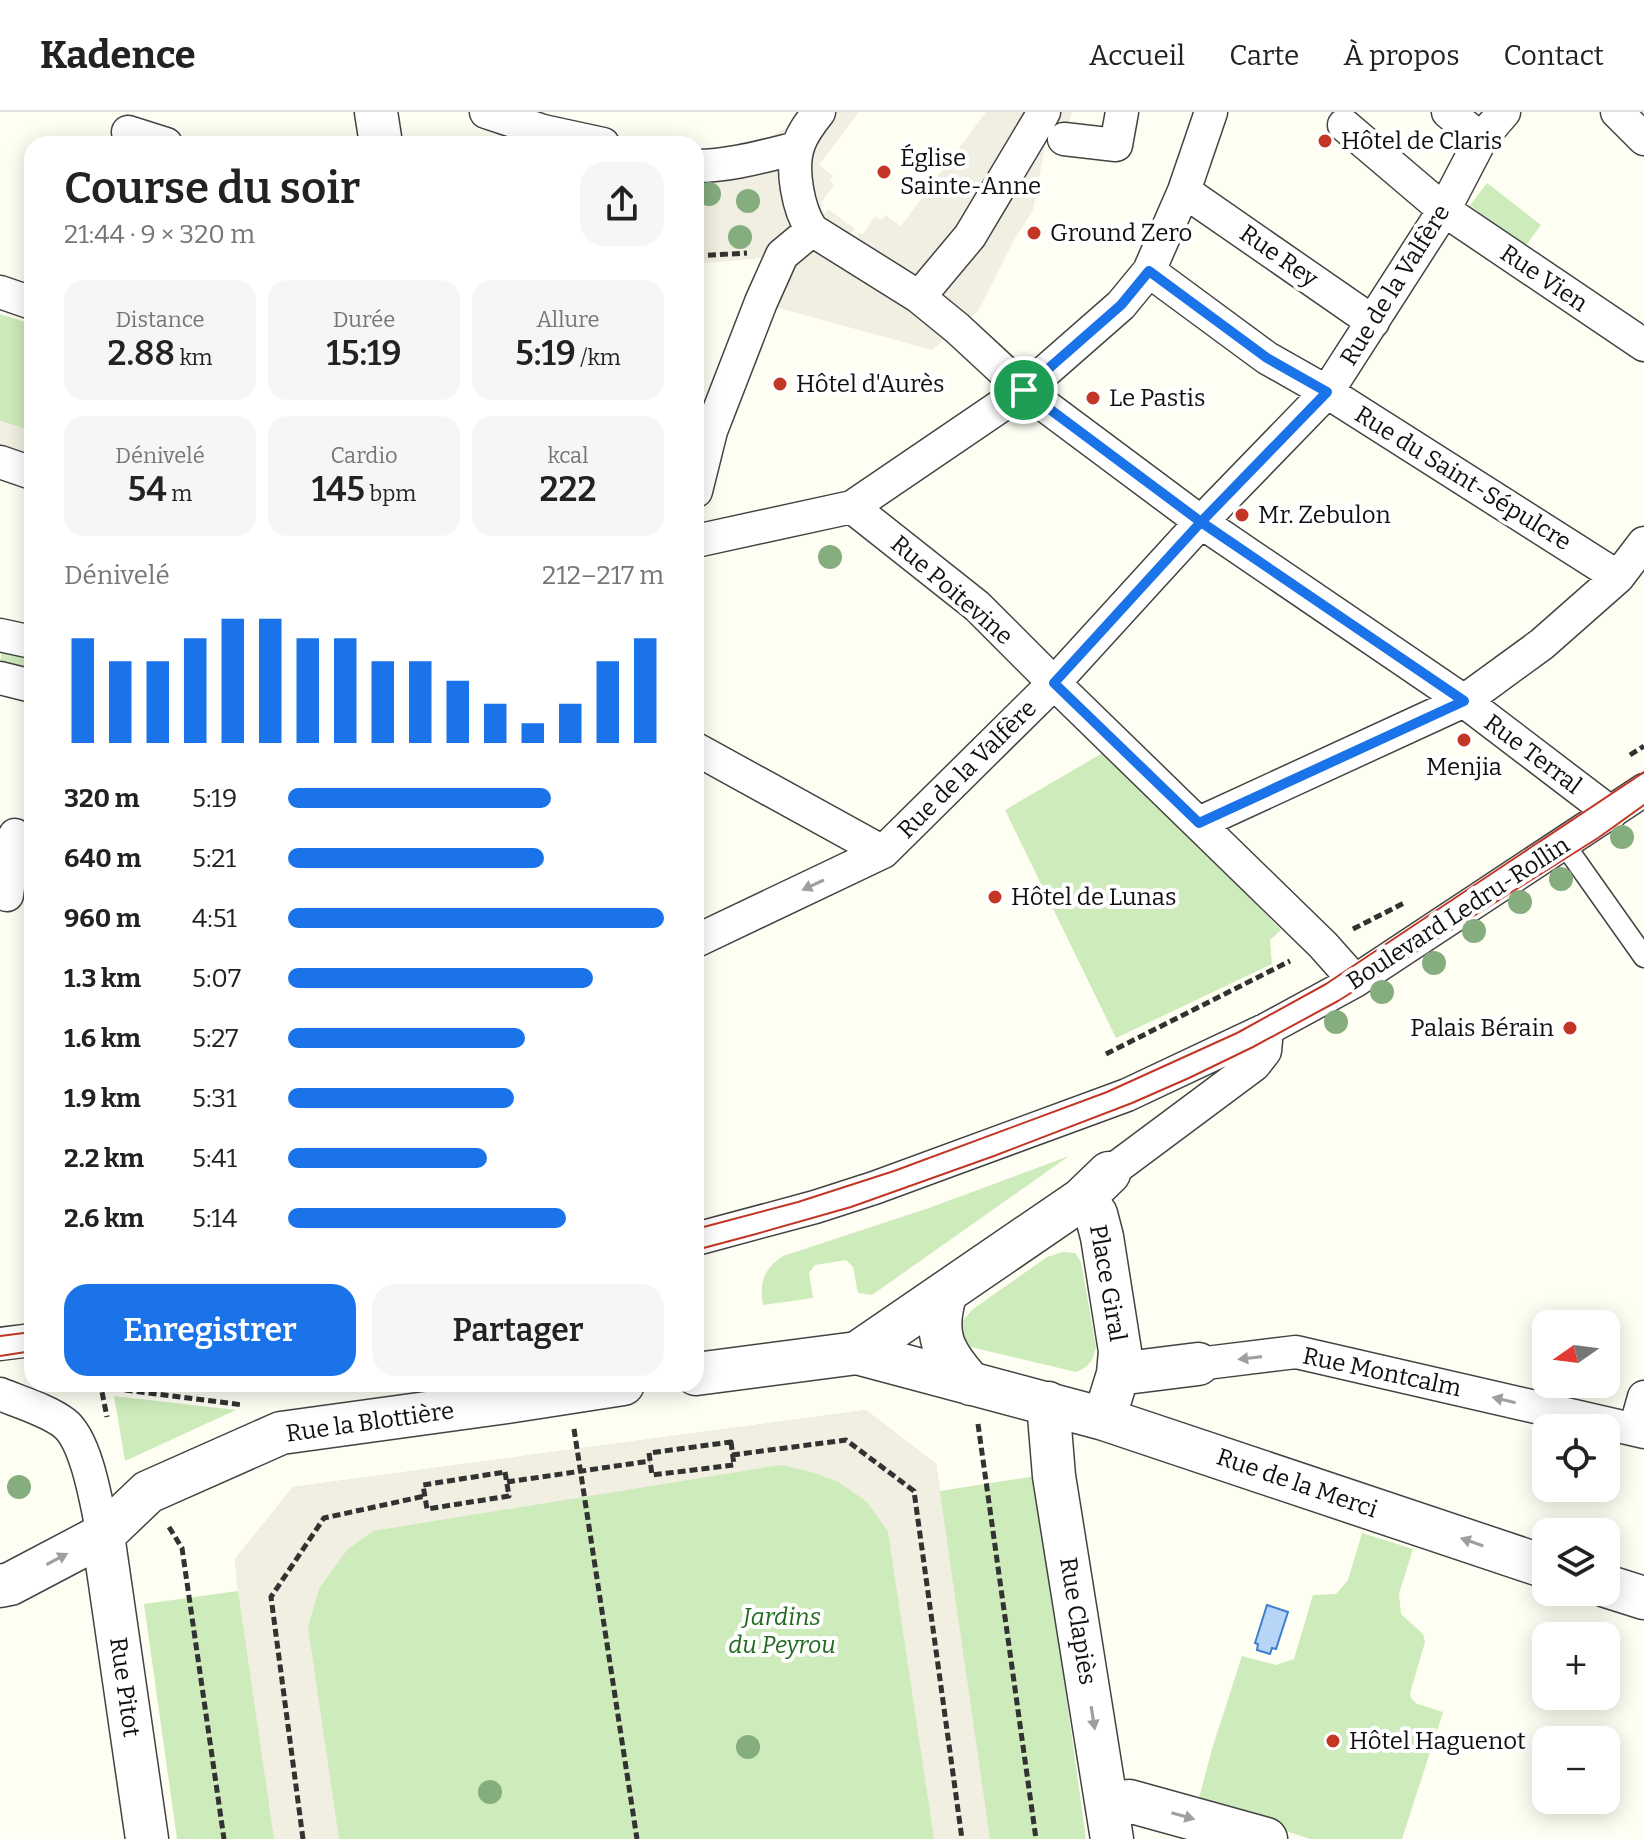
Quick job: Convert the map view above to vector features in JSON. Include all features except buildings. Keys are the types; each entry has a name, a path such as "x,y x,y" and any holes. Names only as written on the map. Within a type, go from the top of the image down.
{"street":[{"path":"376,112 380,136"},
{"path":"401,112 404,136"},
{"path":"486,112 566,136"},
{"path":"704,428 761,302 771,253 812,230 803,213 798,193 797,148 819,112"},
{"path":"919,297 970,236 1044,112"},
{"path":"1064,139 1116,145 1122,112"},
{"path":"704,539 852,507 1024,390 1121,305 1149,271 1184,191 1211,112"},
{"path":"1448,112 1481,139"},
{"name":"Rue de la Valfère","path":"704,937 883,852 1054,683 1201,522 1327,392 1444,210 1481,139 1504,112"},
{"path":"1617,112 1644,139"},
{"name":"Rue Vien","path":"1344,125 1444,210 1644,345"},
{"path":"704,166 797,148"},
{"name":"Rue Rey","path":"1184,191 1373,322"},
{"name":"Rue Terral","path":"812,230 919,297 1024,390 1201,522 1464,701 1611,813"},
{"name":"Rue du Saint-Sépulcre","path":"1149,271 1267,358 1327,392 1618,577"},
{"path":"0,292 24,300"},
{"path":"0,462 24,470"},
{"name":"Rue Poitevine","path":"852,507 977,606 1323,945 1355,981"},
{"path":"1199,823 1464,701 1542,644 1618,577 1644,543"},
{"path":"0,635 24,640"},
{"path":"0,678 24,684"},
{"path":"704,753 883,852"},
{"name":"Boulevard Ledru-Rollin","path":"704,1237 874,1188 1127,1095 1267,1029 1355,981 1644,790"},
{"path":"13,893 16,835"},
{"path":"1096,1186 1254,1065 1265,1051 1267,1029"},
{"name":"Place Giral","path":"857,1353 1096,1186"},
{"name":"Place Giral","path":"1096,1186 1096,1214 1120,1351 1118,1374 1104,1419"},
{"path":"946,1292 939,1330 954,1365 971,1384"},
{"path":"0,1344 24,1341"},
{"name":"Rue Montcalm","path":"1118,1374 1296,1352 1639,1430"},
{"path":"704,1373 857,1353 1048,1403"},
{"name":"Rue la Blottière","path":"0,1586 10,1584 103,1535 148,1492 281,1433 569,1402 599,1392"},
{"path":"0,1394 64,1423 79,1440 103,1535"},
{"path":"1639,1430 1644,1397"},
{"name":"Rue de la Merci","path":"1048,1403 1532,1562"},
{"name":"Rue Clapiès","path":"1048,1403 1054,1476 1110,1821"},
{"name":"Rue Pitot","path":"103,1535 147,1839"},
{"path":"1620,1590 1644,1598"},
{"path":"1110,1821 1129,1801 1266,1839"}],"lane":[{"path":"1564,844 1644,957"}],"path":[{"path":"704,256 771,253"},
{"path":"1580,790 1644,746"},
{"path":"1106,1054 1405,902"},
{"path":"141,1392 268,1408 281,1433"},
{"path":"569,1402 637,1839"},
{"path":"732,1455 846,1440 914,1491 962,1839"},
{"path":"731,1442 734,1465 652,1475 650,1461 649,1453 731,1442"},
{"path":"983,1455 1036,1839"},
{"path":"507,1482 650,1461"},
{"path":"505,1472 509,1496 427,1509 425,1496 423,1485 505,1472"},
{"path":"303,1839 271,1597 324,1518 425,1496"},
{"path":"182,1548 224,1839"}],"green space":[{"path":"1487,183 1541,225 1524,248 1470,205"},
{"path":"0,314 24,322 24,428 0,421"},
{"path":"2,649 24,654 24,671 0,665"},
{"path":"1106,751 1281,930 1270,940 1272,964 1116,1038 1005,810"},
{"path":"1069,1156 872,1295 858,1293 853,1267 846,1260 815,1265 809,1273 813,1298 763,1305 764,1277 783,1256 929,1208"},
{"path":"1063,1252 1075,1253 1081,1262 1096,1347 1087,1366 1076,1372 971,1347 962,1337 961,1328 973,1309 1047,1257"},
{"path":"114,1396 236,1410 125,1461"},
{"name":"Jardins du Peyrou","path":"866,1410 936,1464 940,1491 1036,1476 1086,1839 177,1839 144,1604 238,1591 235,1559 293,1487"},
{"path":"1362,1533 1413,1549 1399,1594 1401,1614 1423,1634 1425,1642 1410,1693 1417,1704 1443,1712 1402,1839 1310,1839 1198,1802 1242,1656 1276,1665 1294,1659 1313,1595 1336,1594 1348,1580"}],"shaded area":[{"path":"804,112 859,112 819,165 833,176 830,179 834,185 821,203 824,205 821,210 825,213 828,209 855,229 851,233 856,237 859,233 863,234 875,217 883,219 885,215 901,226 986,112 1072,112 1063,144 1046,142 1033,210 978,311 932,350 768,305 751,297 762,258 704,263 704,156 742,151 794,124"},
{"path":"0,421 24,428 24,455 0,448"},
{"path":"866,1410 936,1464 990,1839 934,1839 888,1532 867,1502 840,1483 781,1465 373,1531 347,1550 319,1589 308,1627 339,1839 274,1839 235,1559 293,1487"}],"water":[{"path":"1267,1605 1288,1612 1276,1649 1272,1648 1270,1654 1257,1650 1258,1644 1255,1643"}],"tram line":[{"path":"704,1227 798,1202 894,1171 1107,1092 1237,1033 1326,984 1644,772"},
{"path":"704,1248 851,1207 994,1156 1189,1078 1338,1001 1598,838 1644,805"},
{"path":"0,1336 24,1333"},
{"path":"0,1356 24,1352"}],"place":[{"name":"Hôtel de Claris","path":"1325,141"},
{"name":"Église Sainte-Anne","path":"884,172"},
{"name":"Ground Zero","path":"1034,233"},
{"name":"Hôtel d'Aurès","path":"780,384"},
{"name":"Le Pastis","path":"1093,398"},
{"name":"Mr. Zebulon","path":"1242,515"},
{"name":"Menjia","path":"1464,740"},
{"name":"Hôtel de Lunas","path":"995,897"},
{"name":"Palais Bérain","path":"1570,1028"},
{"name":"Hôtel Haguenot","path":"1333,1741"}],"route":[{"path":"1024,390 1121,305 1149,271 1267,358 1327,392 1201,522 1464,701 1199,823 1054,683 1201,522 1024,390"}]}
